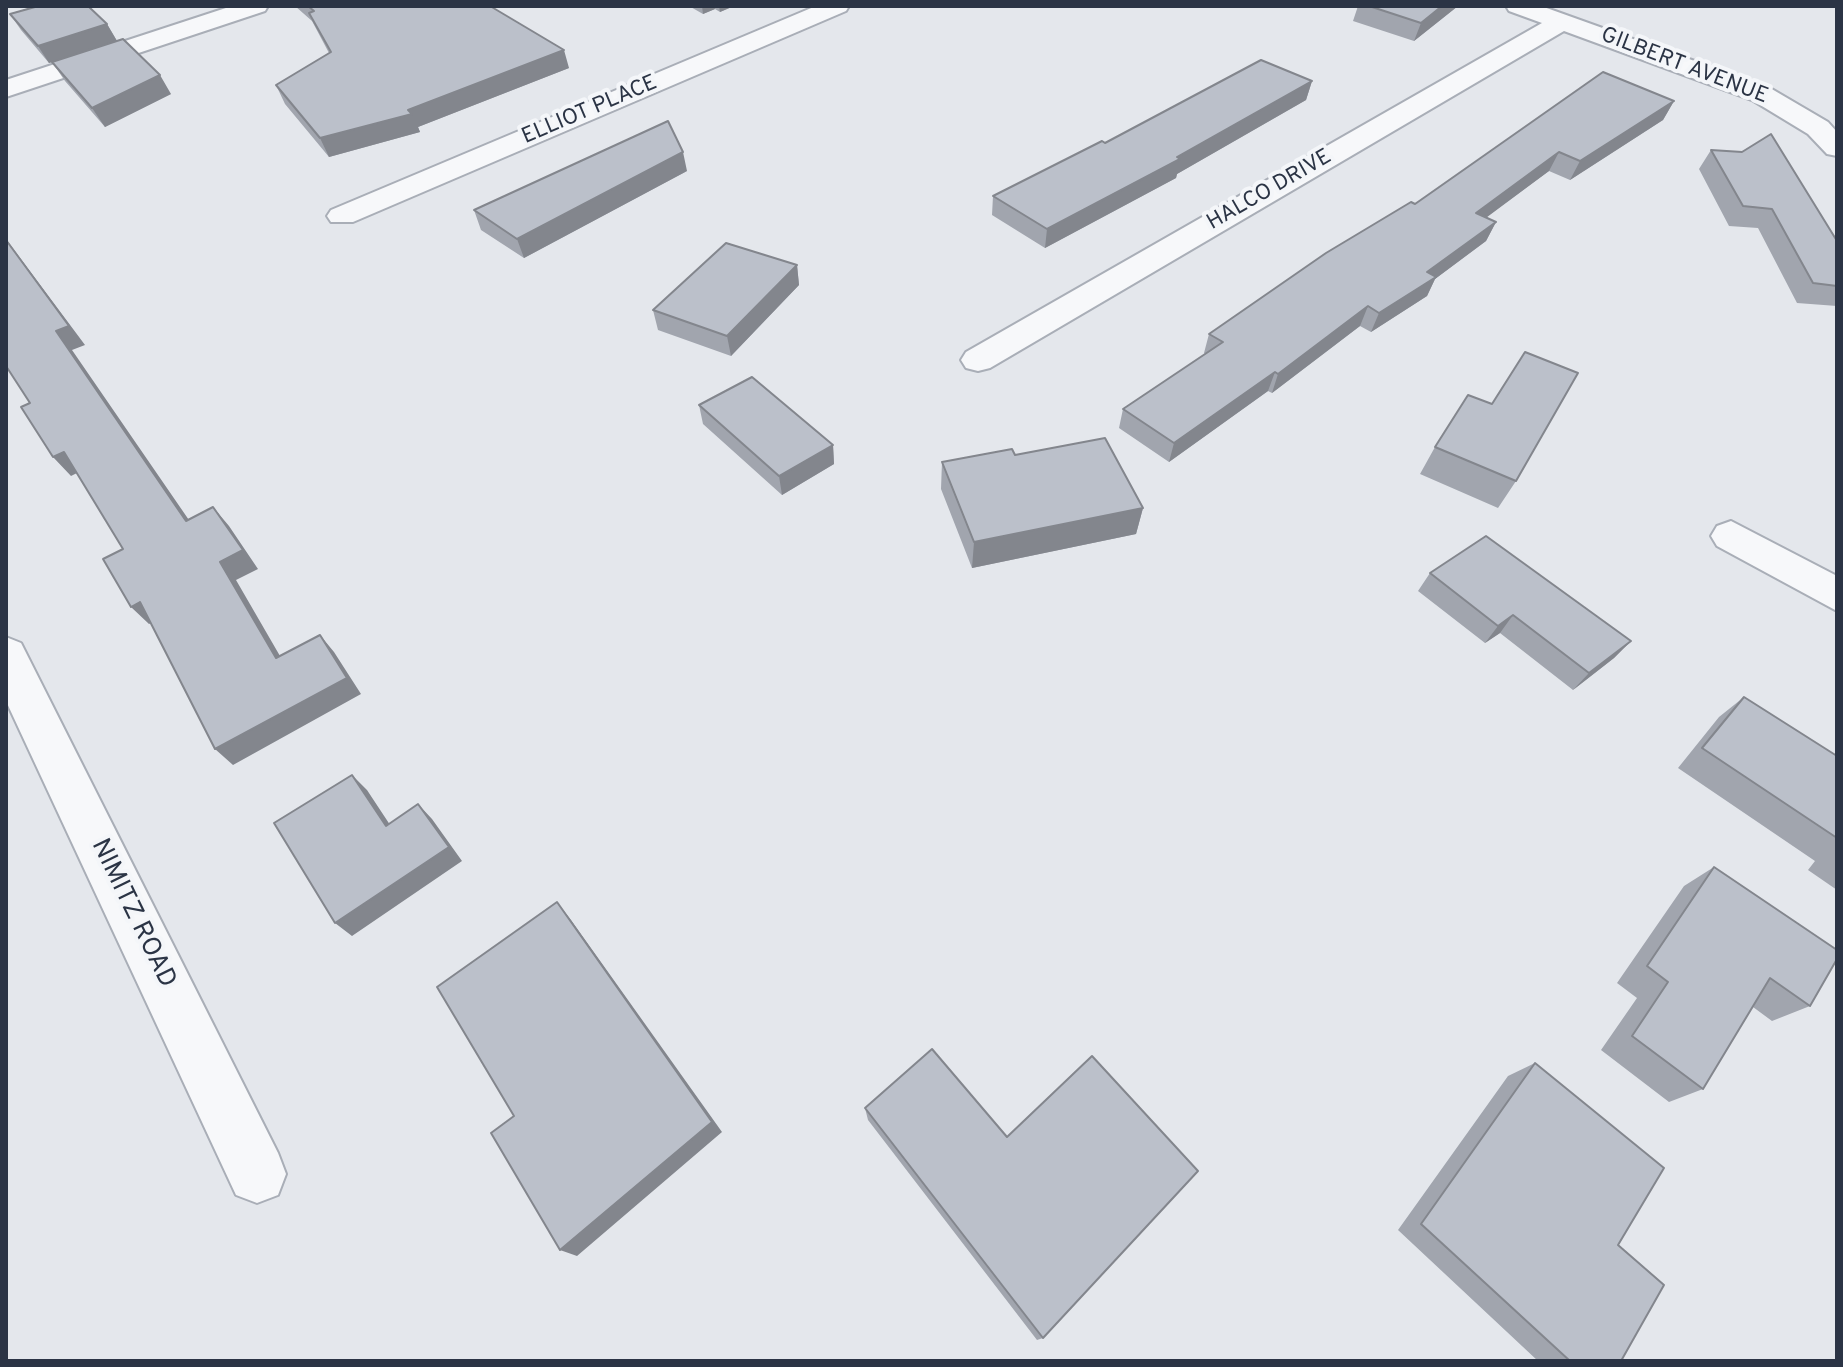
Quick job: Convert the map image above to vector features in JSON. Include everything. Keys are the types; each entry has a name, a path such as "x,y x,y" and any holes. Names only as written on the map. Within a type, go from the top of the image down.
{"street":[{"name":"ELLIOT PLACE","path":"342,216 837,6"},
{"name":"GILBERT AVENUE","path":"1518,6 1761,94 1818,128 1837,148"},
{"path":"6,89 237,9"},
{"name":"HALCO DRIVE","path":"978,360 1562,22"},
{"path":"1731,536 1837,595"},
{"name":"NIMITZ ROAD","path":"6,655 257,1174"}],"building":[{"path":"34,6 88,6 107,24 38,46 10,14"},
{"path":"308,6 490,6 564,50 408,110 412,114 320,138 276,85 331,52 309,13 314,11"},
{"path":"1369,6 1442,6 1421,23"},
{"path":"123,39 160,75 92,108 52,62"},
{"path":"1261,60 1312,81 1177,157 1180,159 1047,229 993,196 1102,141 1105,143"},
{"path":"1603,72 1674,101 1580,161 1559,152 1476,213 1496,222 1427,272 1436,277 1379,313 1368,306 1278,374 1275,372 1174,443 1123,409 1223,342 1209,334 1326,253 1411,202 1415,204"},
{"path":"668,121 683,152 517,239 474,210"},
{"path":"1771,134 1837,241 1837,286 1813,283 1772,209 1743,206 1711,150 1742,152"},
{"path":"6,240 69,326 56,331 186,521 213,507 243,550 220,562 276,658 320,635 347,678 215,749 140,602 131,607 103,559 123,549 64,452 53,457 21,407 30,403 6,366"},
{"path":"726,243 797,265 727,336 653,310"},
{"path":"1525,352 1578,373 1516,481 1435,447 1468,395 1492,404"},
{"path":"752,377 833,445 779,476 699,405"},
{"path":"1105,438 1143,508 974,542 942,462 1012,449 1015,455"},
{"path":"1486,536 1631,641 1589,673 1513,615 1498,626 1430,573"},
{"path":"1744,697 1837,756 1837,838 1702,748"},
{"path":"352,775 386,826 418,804 449,847 335,923 274,823"},
{"path":"1714,867 1837,950 1837,959 1810,1006 1770,978 1703,1089 1632,1036 1668,982 1647,966"},
{"path":"557,902 712,1122 560,1250 491,1133 514,1116 437,987"},
{"path":"932,1049 1007,1137 1092,1056 1198,1171 1043,1338 865,1108"},
{"path":"1535,1063 1664,1168 1618,1245 1664,1285 1621,1361 1570,1361 1421,1224"}]}
